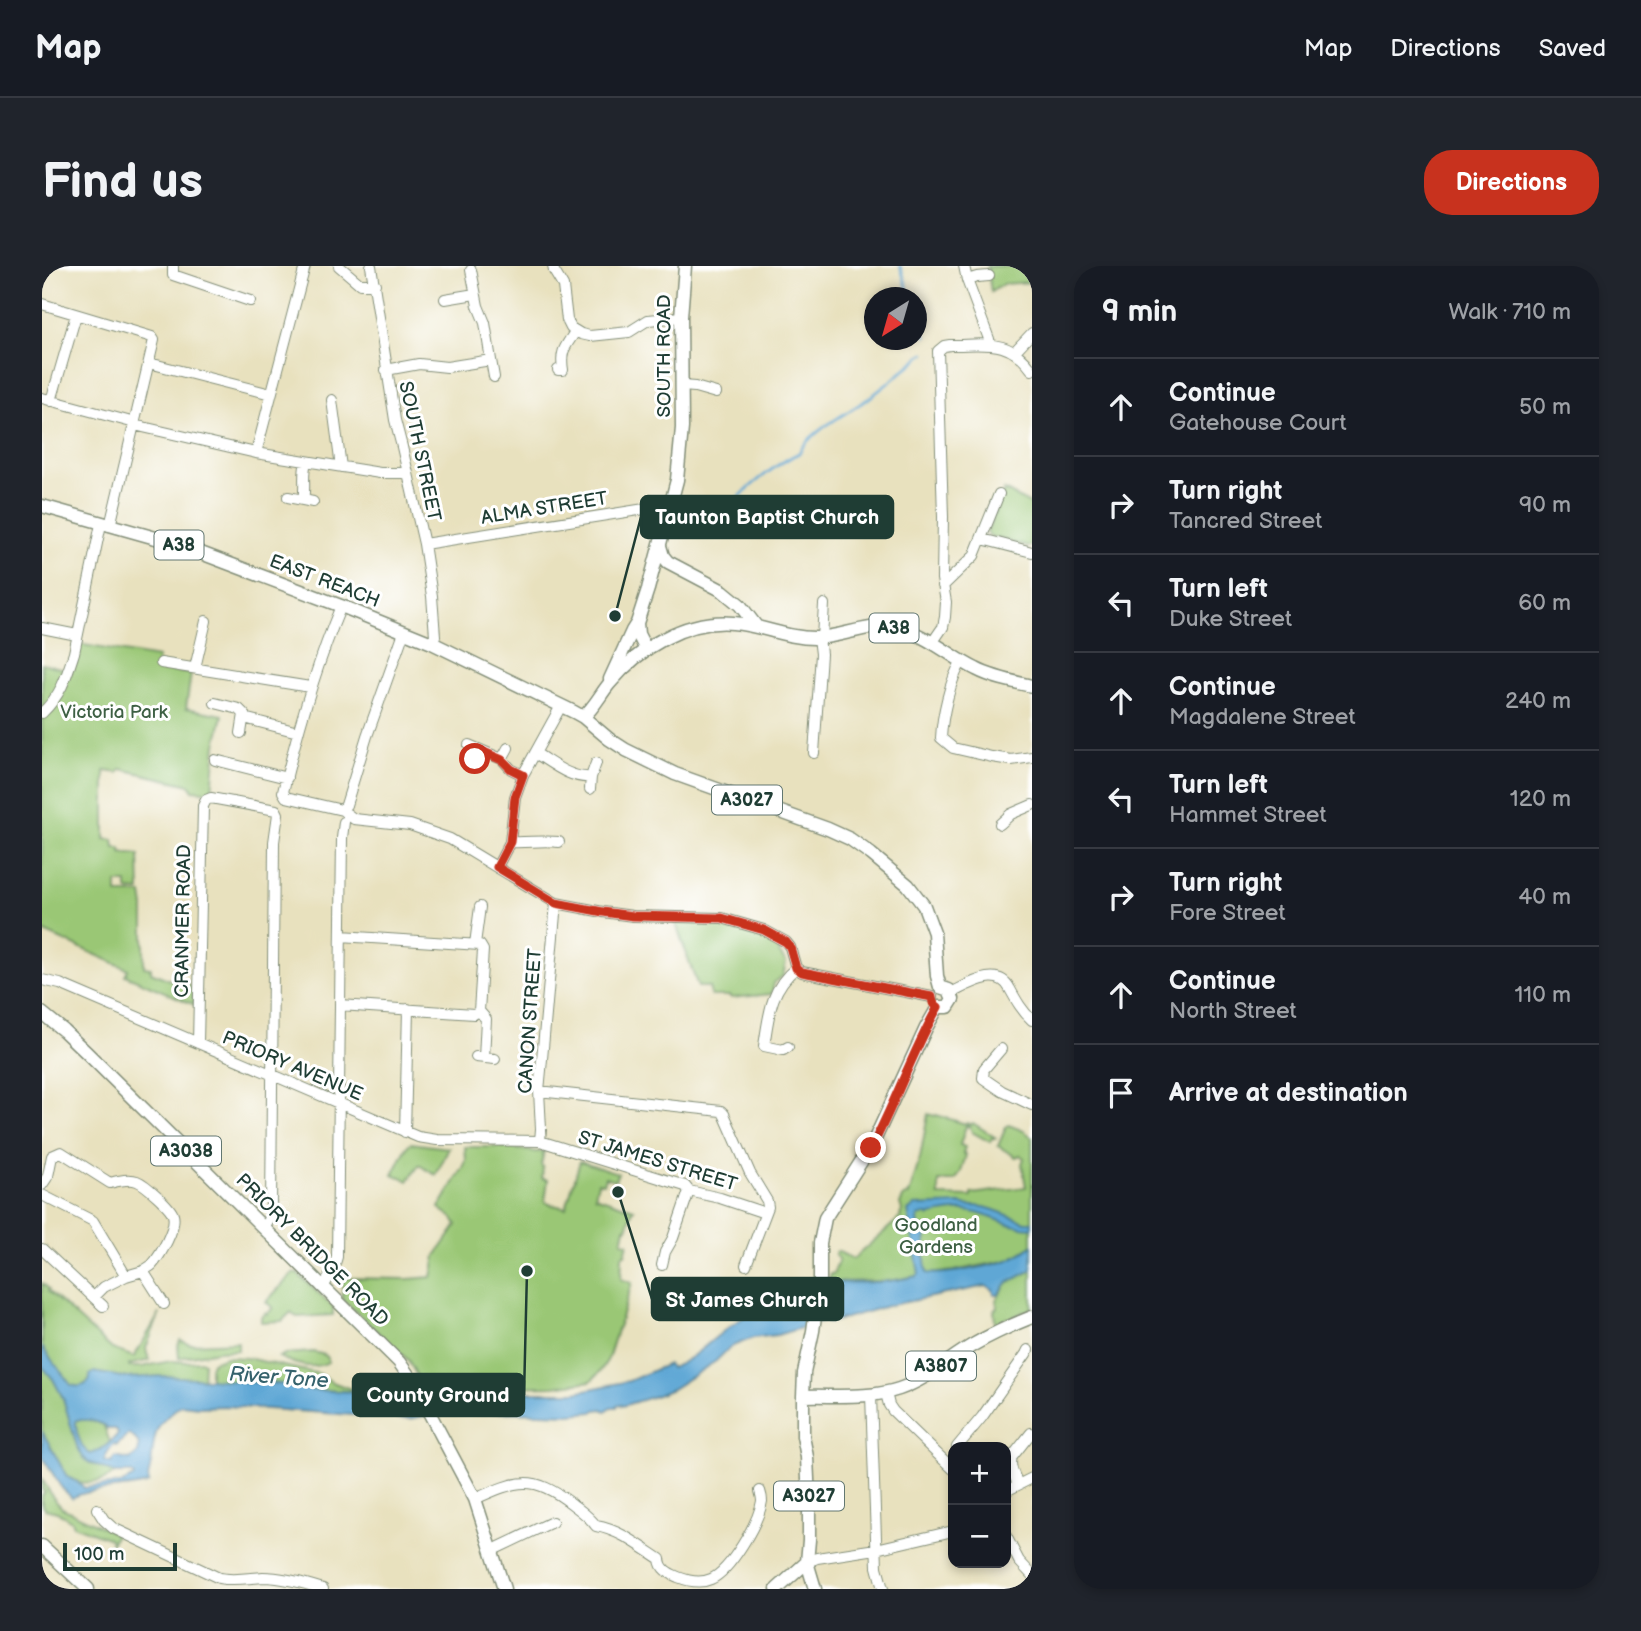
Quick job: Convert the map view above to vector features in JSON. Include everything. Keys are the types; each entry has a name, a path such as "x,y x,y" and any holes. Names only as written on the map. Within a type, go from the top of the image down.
{"main road":[{"name":"SOUTH ROAD","path":"608,685 637,623 677,480 681,446 681,317 685,266"},
{"name":"EAST REACH","path":"42,506 177,544 341,606 432,643 583,717"},
{"path":"660,546 668,562 723,591 740,605 756,626"},
{"path":"654,569 668,562"},
{"path":"732,623 736,609 733,599"},
{"path":"637,623 638,634 646,650"},
{"name":"A38","path":"583,717 596,705 608,685 632,661 682,630 699,625 732,623 799,637 820,638 867,628 899,628 932,643 979,671 1032,686"},
{"name":"A3027","path":"583,717 626,750 675,775 813,823 850,839 897,875 919,900 934,933 940,996 873,1144 824,1218 820,1243 820,1279 804,1373 803,1396 803,1436 809,1501 807,1562 815,1589"},
{"name":"PRIORY BRIDGE ROAD","path":"44,1016 64,1031 399,1362 475,1499 504,1589"},
{"name":"A3807","path":"803,1396 886,1393 908,1385 998,1331 1032,1317"},
{"path":"42,1546 88,1589"},
{"path":"777,1589 807,1562"}],"street":[{"path":"173,266 173,275 205,291 250,301"},
{"path":"256,453 305,266"},
{"path":"339,266 360,284 375,284"},
{"name":"SOUTH STREET","path":"371,266 395,420 424,544 436,635 432,643"},
{"path":"552,266 563,286 567,320 575,332 590,336 629,332 648,320 681,317"},
{"path":"964,266 990,345"},
{"path":"471,270 480,314 485,323 494,377"},
{"path":"967,280 989,276"},
{"path":"445,299 475,294"},
{"path":"42,713 61,690 74,653 154,340 152,337 45,305"},
{"path":"75,315 46,400 256,453 380,473 408,474"},
{"path":"558,370 563,370 563,349 575,332"},
{"path":"1015,351 1032,333"},
{"path":"932,643 943,627 946,602 943,586 937,351 950,345 1004,346 1015,351 1032,370"},
{"path":"386,370 419,364 447,367 491,360"},
{"path":"149,363 271,394"},
{"path":"682,386 716,394"},
{"path":"332,400 341,467"},
{"path":"288,497 308,501 303,475 306,461"},
{"path":"943,586 974,556 999,494"},
{"name":"ALMA STREET","path":"424,544 650,508 670,511"},
{"path":"982,538 1032,552"},
{"path":"814,753 824,604"},
{"path":"341,606 310,687 283,792 286,797 347,817 410,825 450,839 556,903 633,916 722,918 772,933 782,938 790,947 796,968 802,972 940,996 980,979 997,978 1006,983 1018,1004 1032,1020"},
{"path":"195,668 206,621"},
{"path":"42,628 77,635"},
{"path":"322,1287 337,1257 342,838 347,817 346,805 404,632"},
{"path":"962,661 950,691 942,738 953,748 1007,760 1032,757"},
{"path":"161,663 310,687"},
{"path":"215,703 239,709 244,714 241,733"},
{"path":"497,867 510,842 515,797 523,775 561,706"},
{"path":"244,718 298,732"},
{"path":"502,760 508,748"},
{"path":"475,751 502,760 523,775"},
{"path":"535,753 574,776 591,777"},
{"path":"215,760 287,778"},
{"path":"590,789 596,762"},
{"name":"CRANMER ROAD","path":"198,1043 202,806 211,798 275,810 278,814 274,842 272,1074"},
{"path":"1000,824 1011,814 1032,805"},
{"path":"510,842 547,845 559,842"},
{"name":"CANON STREET","path":"540,1141 540,1091 556,903"},
{"path":"480,907 478,944 483,950 479,1011 486,1019 485,1058"},
{"path":"341,936 478,944"},
{"path":"788,1047 783,1050 764,1046 777,988 796,968"},
{"name":"PRIORY AVENUE","path":"42,980 61,984 425,1139 540,1141"},
{"path":"340,1006 474,1014 479,1011"},
{"path":"405,1132 408,1009"},
{"path":"1001,1049 984,1069 983,1078 1002,1091 1032,1105"},
{"path":"265,1227 271,1211 272,1074"},
{"path":"540,1091 721,1111 768,1207 749,1264"},
{"name":"ST JAMES STREET","path":"540,1141 685,1186 689,1191 765,1213"},
{"path":"42,1185 48,1177 52,1156 61,1152 110,1183 129,1180 144,1185 173,1214 174,1227 152,1265 104,1287 94,1297"},
{"path":"662,1265 689,1191"},
{"path":"42,1195 93,1221 126,1276"},
{"path":"42,1249 103,1306"},
{"path":"143,1271 164,1304"},
{"path":"961,1442 982,1417 1028,1350"},
{"path":"886,1393 893,1411 948,1465"},
{"path":"871,1395 877,1567 883,1589"},
{"path":"1018,1484 1011,1470 1012,1457 1031,1434 1022,1425"},
{"path":"944,1461 948,1457"},
{"path":"1011,1488 1032,1478"},
{"path":"475,1499 510,1485 529,1482 545,1486 592,1519 596,1526 621,1534 660,1559 665,1571 684,1580 699,1582 720,1573 741,1547 762,1500 760,1490"},
{"path":"97,1509 113,1528 219,1578 234,1580 273,1577 323,1589"},
{"path":"493,1550 552,1522"},
{"path":"807,1562 948,1532"},
{"path":"1011,1546 1019,1561 1032,1575"}],"green space":[{"path":"987,266 1032,266 1032,282 1003,284 991,292"},
{"path":"1004,490 1032,505 1032,545 1027,547 990,536 987,532"},
{"name":"Victoria Park","path":"78,644 158,658 156,669 191,674 186,708 223,715 216,745 212,792 193,790 190,785 121,769 119,773 105,771 105,839 114,840 115,848 121,848 121,853 139,855 140,891 127,890 127,883 117,883 117,894 142,894 144,967 151,968 151,972 170,980 188,984 195,1005 125,975 128,969 42,931 42,663 71,671"},
{"path":"675,921 720,921 774,939 786,962 783,976 774,982 772,994 731,998 711,996 709,987 698,987"},
{"name":"Goodland Gardens","path":"928,1114 971,1125 973,1123 996,1138 992,1138 990,1142 966,1126 960,1145 965,1147 963,1153 966,1155 961,1172 955,1181 939,1181 939,1196 972,1197 972,1194 1026,1187 1022,1164 1024,1158 1020,1155 1016,1157 998,1146 1009,1125 1032,1137 1032,1246 1009,1260 953,1271 888,1281 829,1282 830,1274 833,1274 839,1259 835,1255 837,1251 853,1259 901,1217 900,1204 904,1196 909,1195 920,1158"},
{"path":"411,1143 449,1148 436,1175 419,1165 408,1181 393,1175"},
{"path":"465,1147 544,1151 542,1178 548,1180 545,1201 566,1208 580,1161 618,1173 615,1180 605,1177 603,1183 598,1182 595,1196 634,1209 622,1242 628,1243 622,1257 621,1279 632,1283 608,1359 591,1381 554,1386 441,1388 437,1384 421,1383 408,1360 344,1301 343,1278 432,1277 436,1256 457,1225 453,1218 439,1208 463,1168 466,1160"},
{"path":"1032,1270 1032,1308 995,1323 994,1310 998,1307 996,1300 1007,1283"},
{"path":"293,1273 298,1274 333,1307 333,1315 297,1317 291,1312 282,1321 261,1322 261,1317 273,1308 266,1302"},
{"path":"42,1283 112,1349 134,1357 160,1313 146,1348 150,1360 129,1367 171,1361 202,1361 203,1379 164,1376 127,1378 94,1372 82,1386 71,1386 42,1347"},
{"path":"180,1340 190,1344 238,1342 238,1350 179,1358"},
{"path":"313,1352 325,1355 328,1362 310,1366 279,1357 285,1354"},
{"path":"225,1357 247,1358 320,1374 351,1391 210,1380 212,1362"},
{"path":"42,1366 63,1398 77,1446 88,1462 115,1473 110,1477 84,1483 66,1475 42,1431"},
{"path":"76,1420 103,1424 110,1442 94,1454 87,1453 78,1437"},
{"path":"42,1479 62,1508 116,1534 111,1544 110,1539 73,1525 73,1522 57,1512 45,1509 42,1506 45,1492 42,1490"}],"water":[{"path":"960,1204 998,1211 1032,1222 1032,1228 1023,1227 965,1211 929,1217 926,1214 918,1216 919,1230 926,1228 927,1273 955,1272 991,1265 1011,1259 1032,1246 1032,1270 1007,1283 999,1294 994,1294 993,1290 986,1286 891,1305 777,1335 753,1338 730,1347 716,1361 672,1389 622,1406 611,1407 606,1411 602,1409 570,1414 508,1412 410,1419 181,1405 157,1430 149,1483 89,1492 72,1498 61,1487 42,1456 42,1431 66,1475 84,1488 121,1484 134,1477 130,1473 115,1473 88,1462 83,1457 77,1446 63,1398 42,1366 42,1347 74,1386 87,1383 94,1372 127,1378 164,1376 281,1384 312,1390 357,1392 360,1387 387,1395 413,1397 494,1392 576,1392 629,1381 668,1364 670,1368 679,1364 695,1355 746,1315 793,1290 823,1283 885,1281 917,1276 919,1274 908,1211 914,1206","holes":["76,1420 89,1420 105,1425 107,1429 116,1429 118,1434 102,1449 90,1454 79,1439","129,1434 137,1442 138,1453 130,1460 115,1457 111,1463 104,1461 114,1444 116,1446"]}],"waterway":[{"path":"900,266 907,287"},
{"path":"722,514 758,480 799,453 810,438 869,398 925,353"}],"place":[{"name":"Taunton Baptist Church","path":"615,616"},
{"name":"St James Church","path":"618,1192"},
{"name":"County Ground","path":"527,1271"}],"route":[{"path":"475,759 479,750 502,760 523,775 515,797 510,842 497,867 556,903 633,916 722,918 782,938 790,947 796,968 802,972 932,997 933,1003 938,1007 871,1148"}],"water label":[{"name":"River Tone","path":"279,1377"}]}
